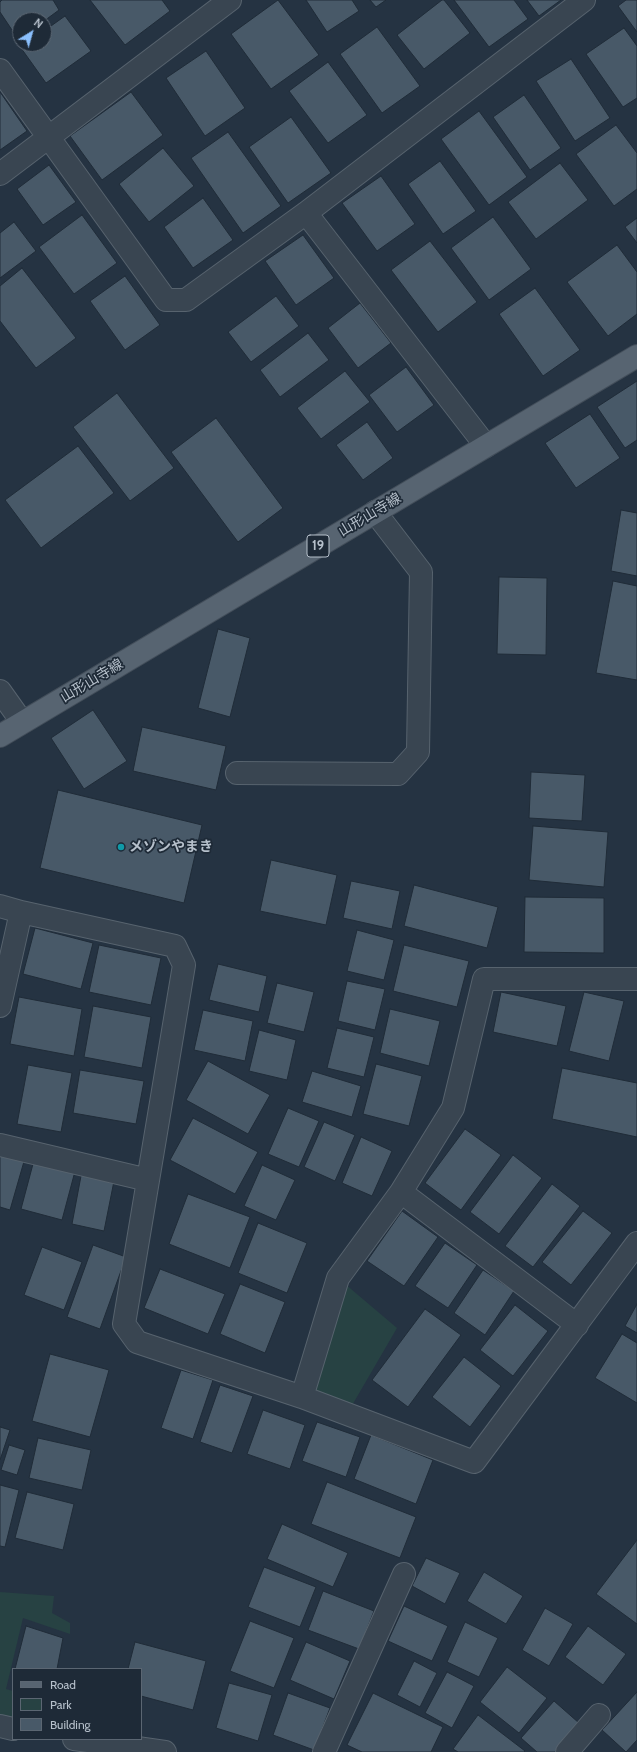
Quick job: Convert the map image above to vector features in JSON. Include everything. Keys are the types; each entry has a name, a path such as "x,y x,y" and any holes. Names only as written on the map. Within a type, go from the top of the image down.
{"main road":[{"name":"山形山寺線","path":"0,736 637,356"}],"street":[{"path":"0,174 230,0"},
{"path":"0,70 166,300 186,300 306,213 584,0"},
{"path":"306,213 486,446"},
{"path":"237,773 398,774 418,752 420,572 375,512"},
{"path":"0,691 22,722"},
{"path":"0,906 175,946 184,965 124,1324 137,1342 302,1397 474,1462 577,1325 637,1242"},
{"path":"0,1006 21,912"},
{"path":"302,1397 338,1278 401,1192 453,1108 484,979 637,979"},
{"path":"0,1145 148,1180"},
{"path":"401,1192 577,1325"},
{"path":"324,1752 404,1574"},
{"path":"568,1752 599,1715"},
{"path":"0,1726 12,1729"},
{"path":"81,1740 165,1752"}],"green space":[{"path":"338,1278 397,1328 347,1414 302,1397"},
{"path":"0,1592 54,1596 52,1613 70,1623 70,1634 23,1618 6,1689 12,1691 12,1729 0,1726"}],"building":[{"path":"2,0 53,0 59,10 52,15 52,12 12,12 12,30 0,12 0,2"},
{"path":"90,0 162,0 170,11 125,45"},
{"path":"278,0 319,55 271,89 231,34"},
{"path":"306,0 352,0 359,11 327,32"},
{"path":"370,0 386,0 376,7"},
{"path":"444,0 470,33 424,69 397,35"},
{"path":"454,0 514,0 528,19 489,47"},
{"path":"527,0 561,0 539,16"},
{"path":"626,0 637,0 637,32 618,6"},
{"path":"65,16 91,51 46,83 24,52 52,52 52,25"},
{"path":"377,27 420,86 382,113 340,54"},
{"path":"624,28 637,46 637,98 623,107 586,54"},
{"path":"206,51 245,108 205,136 166,78"},
{"path":"571,59 610,118 575,141 536,81"},
{"path":"328,62 367,115 328,143 289,91"},
{"path":"0,92 27,131 0,150"},
{"path":"131,92 163,135 102,180 70,136"},
{"path":"524,95 561,148 530,170 493,117"},
{"path":"479,111 527,177 489,205 441,139"},
{"path":"291,117 331,173 288,203 249,147"},
{"path":"616,125 637,153 637,189 614,206 576,154"},
{"path":"228,132 281,206 243,233 191,158"},
{"path":"163,148 194,186 149,222 119,184"},
{"path":"440,161 476,211 443,234 408,184"},
{"path":"560,163 588,200 536,239 508,202"},
{"path":"49,165 76,202 43,225 17,189"},
{"path":"381,176 415,224 377,251 342,203"},
{"path":"203,198 233,240 193,268 164,227"},
{"path":"82,215 117,263 74,294 39,247"},
{"path":"493,217 531,269 489,300 451,248"},
{"path":"637,218 637,243 625,227"},
{"path":"14,222 36,251 0,278 0,233"},
{"path":"303,235 334,278 296,305 265,261"},
{"path":"430,241 477,302 438,332 391,270"},
{"path":"617,245 637,272 637,314 608,336 567,282"},
{"path":"22,268 76,338 36,368 0,321 0,286"},
{"path":"125,276 160,325 125,350 90,301"},
{"path":"535,288 580,350 543,376 499,314"},
{"path":"276,296 299,326 251,362 228,332"},
{"path":"360,303 391,343 358,368 328,328"},
{"path":"308,333 329,360 280,397 260,370"},
{"path":"406,367 434,405 397,432 369,395"},
{"path":"345,371 370,402 321,439 297,408"},
{"path":"637,381 637,440 625,448 597,407"},
{"path":"117,393 174,468 130,501 73,427"},
{"path":"590,414 620,458 576,488 545,443"},
{"path":"216,418 283,508 238,542 171,452"},
{"path":"367,422 393,458 363,480 336,445"},
{"path":"78,446 114,493 41,548 5,500"},
{"path":"621,510 637,513 637,576 611,571"},
{"path":"499,577 547,578 546,655 497,654"},
{"path":"613,581 637,586 637,680 596,673"},
{"path":"218,629 250,638 230,717 198,708"},
{"path":"93,710 127,761 84,789 51,738"},
{"path":"142,727 226,746 216,790 133,771"},
{"path":"531,772 585,775 582,821 529,818"},
{"name":"メゾンやまき","path":"58,790 202,825 184,903 40,868"},
{"path":"533,826 608,832 604,887 529,880"},
{"path":"271,860 337,875 326,925 260,911"},
{"path":"351,881 400,891 392,929 343,918"},
{"path":"414,885 498,907 487,948 404,926"},
{"path":"525,897 604,898 604,953 524,952"},
{"path":"35,928 93,943 81,989 23,974"},
{"path":"357,930 394,940 384,980 347,971"},
{"path":"99,945 161,958 151,1005 89,992"},
{"path":"404,945 469,961 457,1007 393,991"},
{"path":"218,964 267,976 259,1012 209,1000"},
{"path":"347,981 385,989 375,1030 338,1021"},
{"path":"277,983 314,992 304,1032 267,1023"},
{"path":"501,992 566,1006 557,1046 493,1032"},
{"path":"584,992 624,1001 609,1061 569,1051"},
{"path":"19,997 82,1009 74,1056 10,1044"},
{"path":"93,1006 151,1017 142,1068 84,1057"},
{"path":"390,1009 440,1021 429,1066 380,1053"},
{"path":"203,1010 253,1021 245,1061 194,1050"},
{"path":"337,1028 374,1037 364,1077 327,1068"},
{"path":"259,1030 296,1040 287,1080 249,1071"},
{"path":"208,1061 270,1095 248,1134 186,1100"},
{"path":"376,1064 422,1076 409,1126 363,1114"},
{"path":"28,1065 72,1073 61,1132 17,1124"},
{"path":"562,1068 637,1083 637,1137 552,1119"},
{"path":"80,1070 144,1081 136,1124 73,1113"},
{"path":"312,1071 361,1086 352,1117 302,1102"},
{"path":"288,1108 319,1121 299,1167 268,1154"},
{"path":"193,1118 258,1152 235,1194 170,1160"},
{"path":"324,1122 355,1135 335,1181 304,1167"},
{"path":"465,1129 501,1155 461,1210 425,1183"},
{"path":"361,1137 392,1151 372,1196 342,1183"},
{"path":"0,1144 27,1151 10,1210 0,1207"},
{"path":"37,1149 78,1160 62,1220 21,1209"},
{"path":"513,1155 542,1178 499,1234 470,1212"},
{"path":"84,1160 117,1166 104,1231 72,1224"},
{"path":"262,1165 295,1180 276,1220 244,1206"},
{"path":"552,1184 580,1206 533,1267 505,1246"},
{"path":"188,1194 250,1217 230,1268 169,1244"},
{"path":"402,1211 438,1237 404,1286 367,1261"},
{"path":"583,1211 612,1233 571,1285 542,1262"},
{"path":"258,1223 307,1243 287,1293 238,1273"},
{"path":"445,1243 477,1265 448,1308 415,1286"},
{"path":"93,1245 126,1257 100,1329 67,1317"},
{"path":"42,1247 82,1262 64,1310 24,1295"},
{"path":"160,1269 225,1294 208,1334 144,1308"},
{"path":"483,1270 514,1291 485,1335 454,1313"},
{"path":"240,1284 285,1302 265,1353 220,1334"},
{"path":"637,1304 637,1333 625,1326"},
{"path":"515,1305 548,1331 513,1376 480,1350"},
{"path":"425,1309 461,1335 408,1407 372,1380"},
{"path":"622,1334 637,1343 637,1403 595,1378"},
{"path":"50,1354 109,1370 90,1437 32,1421"},
{"path":"464,1357 501,1386 470,1427 432,1397"},
{"path":"181,1370 213,1380 193,1439 161,1428"},
{"path":"220,1385 253,1396 232,1453 200,1442"},
{"path":"263,1410 305,1425 290,1469 247,1454"},
{"path":"317,1422 360,1437 346,1477 302,1461"},
{"path":"0,1427 10,1430 0,1460"},
{"path":"371,1435 433,1460 416,1504 354,1479"},
{"path":"38,1438 91,1450 82,1490 29,1478"},
{"path":"9,1445 25,1450 17,1475 1,1470"},
{"path":"327,1482 416,1517 400,1558 311,1524"},
{"path":"0,1485 19,1490 5,1547 0,1546"},
{"path":"27,1492 74,1504 63,1550 15,1538"},
{"path":"282,1524 348,1553 333,1587 267,1559"},
{"path":"637,1540 637,1624 596,1594"},
{"path":"426,1558 460,1573 445,1604 412,1586"},
{"path":"264,1567 316,1587 300,1627 248,1607"},
{"path":"484,1572 523,1596 506,1624 467,1601"},
{"path":"323,1591 374,1611 359,1649 308,1630"},
{"path":"404,1606 448,1626 432,1661 388,1641"},
{"path":"545,1608 573,1624 549,1666 522,1650"},
{"path":"250,1621 294,1638 274,1688 230,1671"},
{"path":"465,1622 498,1638 479,1677 447,1662"},
{"path":"26,1626 63,1638 57,1668 15,1668"},
{"path":"588,1626 626,1654 603,1685 565,1657"},
{"path":"135,1642 206,1661 193,1710 142,1696 142,1668 128,1668"},
{"path":"306,1642 350,1661 334,1699 290,1680"},
{"path":"414,1661 437,1673 420,1707 397,1695"},
{"path":"507,1667 547,1698 519,1733 480,1702"},
{"path":"447,1672 474,1686 452,1728 425,1713"},
{"path":"229,1683 272,1695 258,1741 216,1728"},
{"path":"637,1692 637,1740 626,1752 602,1730"},
{"path":"288,1693 330,1708 314,1750 273,1735"},
{"path":"373,1693 443,1727 431,1752 362,1752 347,1745"},
{"path":"554,1701 579,1723 555,1752 537,1752 521,1738"},
{"path":"478,1715 525,1751 458,1752 453,1749"}],"place":[{"name":"メゾンやまき","path":"121,847"}]}
